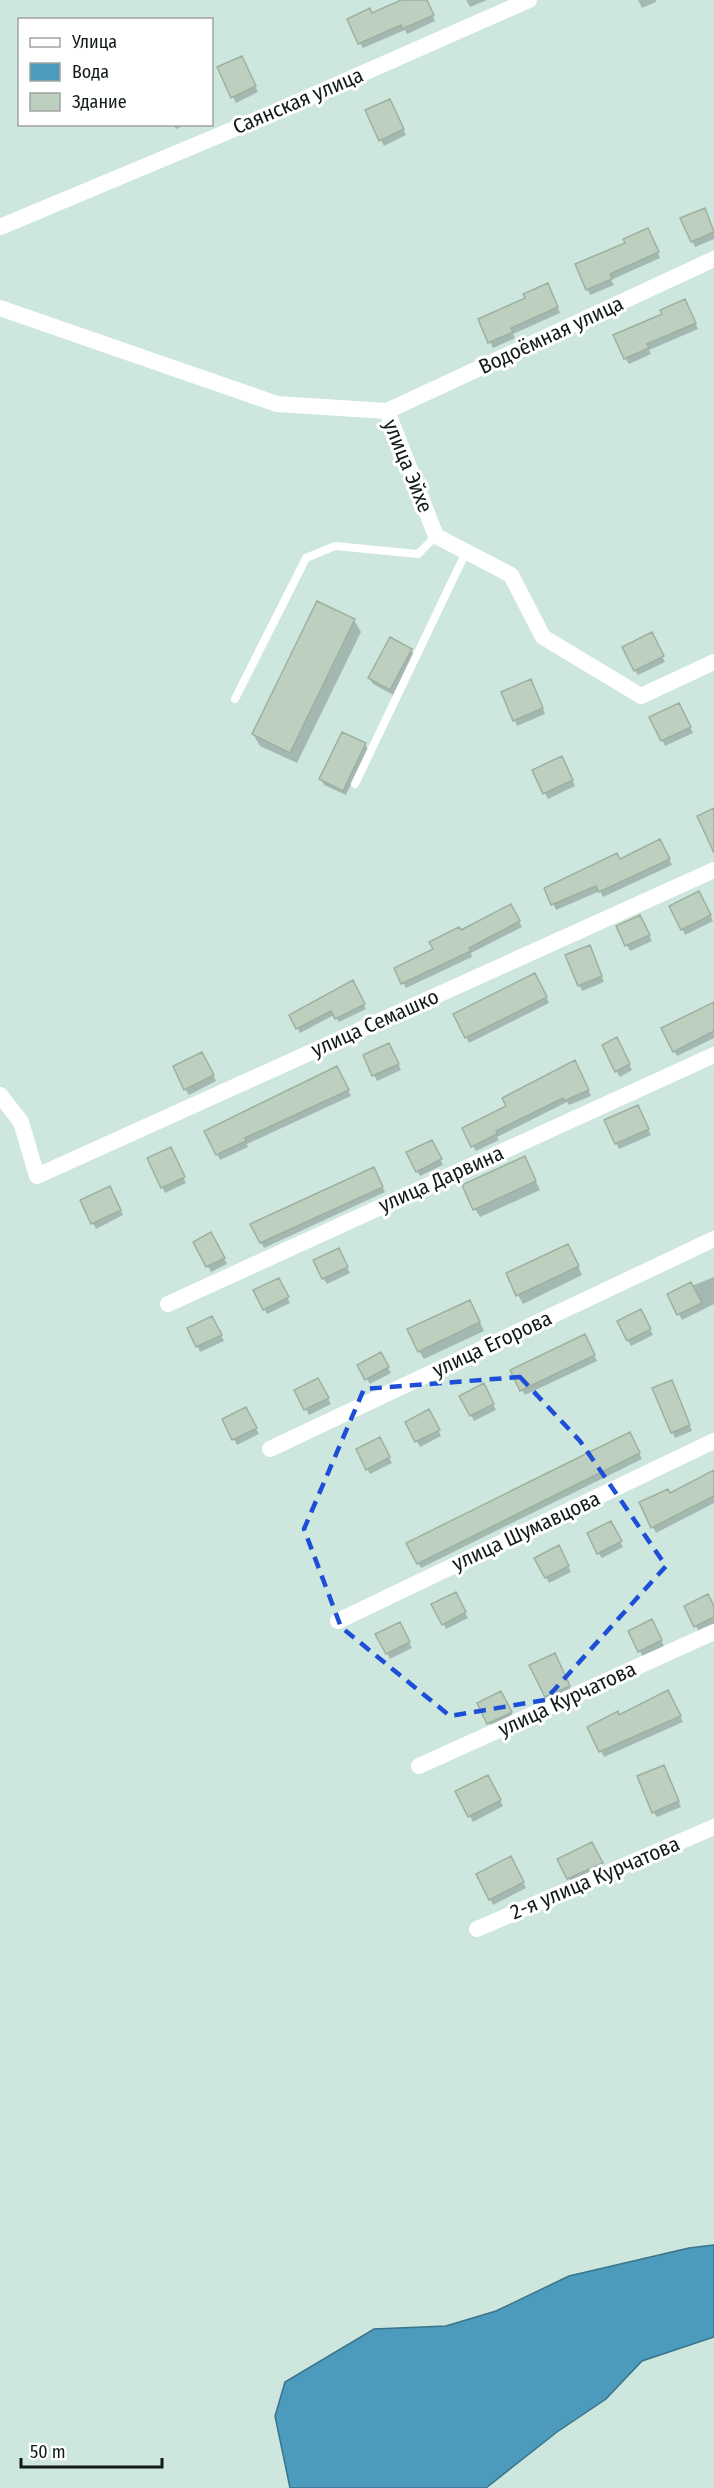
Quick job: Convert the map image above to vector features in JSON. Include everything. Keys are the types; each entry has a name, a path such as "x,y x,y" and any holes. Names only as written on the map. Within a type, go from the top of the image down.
{"street":[{"name":"Саянская улица","path":"0,227 275,112 529,0"},
{"name":"Водоёмная улица","path":"387,411 714,259"},
{"name":"улица Эйхе","path":"0,308 277,404 387,411 436,536 511,575 543,638 641,696 714,662"},
{"name":"улица Семашко","path":"0,1095 21,1122 37,1176 714,870"},
{"name":"улица Дарвина","path":"168,1304 714,1055"},
{"name":"улица Егорова","path":"270,1449 714,1239"},
{"name":"улица Шумавцова","path":"338,1621 714,1441"},
{"name":"улица Курчатова","path":"419,1766 714,1632"},
{"name":"2-я улица Курчатова","path":"477,1929 714,1827"}],"lane":[{"path":"235,699 306,558 335,546 418,554 436,536"},
{"path":"355,784 466,552"}],"highlighted area":[{"path":"520,1377 580,1441 666,1566 545,1700 450,1716 341,1627 304,1529 364,1389"}],"water":[{"path":"714,2245 714,2337 642,2361 606,2399 557,2432 486,2488 290,2488 275,2416 285,2382 374,2329 446,2326 496,2311 569,2276 689,2248"}],"building":[{"path":"401,0 427,0 434,15 402,29 401,25 358,44 347,19 370,8 372,13"},
{"path":"242,56 256,86 231,98 217,67"},
{"path":"390,99 404,129 379,141 365,110"},
{"path":"705,208 714,232 691,242 680,218"},
{"path":"648,228 659,252 610,274 612,279 586,290 575,264 625,243 623,239"},
{"path":"548,283 558,307 511,328 513,332 488,343 478,319 525,298 523,294"},
{"path":"685,299 696,323 647,344 649,348 624,359 613,335 662,314 660,310"},
{"path":"317,601 355,619 290,753 252,734"},
{"path":"652,632 664,656 634,671 622,647"},
{"path":"390,637 412,649 390,690 368,678"},
{"path":"531,679 543,708 513,721 501,692"},
{"path":"679,703 691,727 661,741 649,717"},
{"path":"342,732 366,743 343,791 319,779"},
{"path":"562,756 573,780 543,794 532,770"},
{"path":"714,808 714,853 697,816"},
{"path":"660,839 670,859 599,892 596,886 551,905 544,888 617,853 620,859"},
{"path":"699,891 711,915 681,930 669,906"},
{"path":"511,904 520,921 469,948 471,951 401,984 394,968 433,949 429,942 459,927 461,930"},
{"path":"640,915 650,935 625,946 616,926"},
{"path":"590,945 602,976 578,986 565,955"},
{"path":"535,973 547,997 465,1038 453,1014"},
{"path":"353,980 365,1004 335,1019 331,1011 296,1029 289,1015"},
{"path":"714,1002 714,1031 673,1052 661,1028"},
{"path":"617,1037 630,1064 615,1072 602,1045"},
{"path":"389,1043 399,1064 372,1076 363,1055"},
{"path":"202,1052 214,1075 184,1090 173,1066"},
{"path":"575,1060 589,1090 564,1101 563,1098 496,1131 497,1134 471,1147 462,1128 506,1106 502,1098"},
{"path":"337,1066 349,1090 245,1138 246,1141 216,1155 204,1131"},
{"path":"638,1105 649,1129 615,1144 604,1120"},
{"path":"432,1140 442,1159 416,1172 406,1152"},
{"path":"171,1147 185,1177 161,1188 147,1158"},
{"path":"525,1156 536,1181 473,1210 462,1185"},
{"path":"374,1167 383,1187 260,1243 250,1224"},
{"path":"110,1186 121,1210 91,1224 80,1200"},
{"path":"211,1232 225,1258 206,1267 193,1242"},
{"path":"568,1244 579,1266 516,1296 506,1273"},
{"path":"339,1248 348,1267 322,1279 313,1260"},
{"path":"279,1278 289,1297 263,1310 253,1290"},
{"path":"691,1282 702,1303 677,1315 667,1294"},
{"path":"470,1300 480,1322 418,1352 407,1329"},
{"path":"641,1309 651,1329 627,1341 617,1321"},
{"path":"212,1316 222,1335 196,1347 187,1328"},
{"path":"585,1334 595,1355 520,1391 510,1370"},
{"path":"381,1352 389,1367 365,1380 357,1365"},
{"path":"318,1378 329,1398 304,1410 294,1390"},
{"path":"672,1380 690,1425 671,1433 652,1388"},
{"path":"484,1383 494,1404 470,1416 459,1396"},
{"path":"246,1407 257,1428 232,1440 222,1419"},
{"path":"429,1409 440,1430 415,1442 405,1422"},
{"path":"630,1432 640,1453 417,1564 406,1543"},
{"path":"380,1437 390,1457 366,1470 356,1449"},
{"path":"714,1470 714,1496 651,1528 639,1502 668,1489 670,1493"},
{"path":"611,1521 622,1541 597,1554 587,1533"},
{"path":"559,1545 569,1566 545,1578 534,1558"},
{"path":"456,1592 466,1612 442,1625 431,1604"},
{"path":"708,1594 714,1606 714,1617 694,1627 684,1606"},
{"path":"652,1619 662,1640 638,1652 628,1631"},
{"path":"400,1622 410,1642 386,1654 375,1634"},
{"path":"555,1653 570,1686 545,1697 529,1665"},
{"path":"668,1690 681,1716 599,1752 587,1727 618,1711 619,1715"},
{"path":"501,1691 512,1712 487,1724 477,1703"},
{"path":"664,1765 679,1801 652,1813 637,1776"},
{"path":"488,1775 501,1800 468,1817 455,1791"},
{"path":"592,1842 603,1863 567,1879 557,1859"},
{"path":"511,1856 524,1882 489,1900 476,1874"}]}
